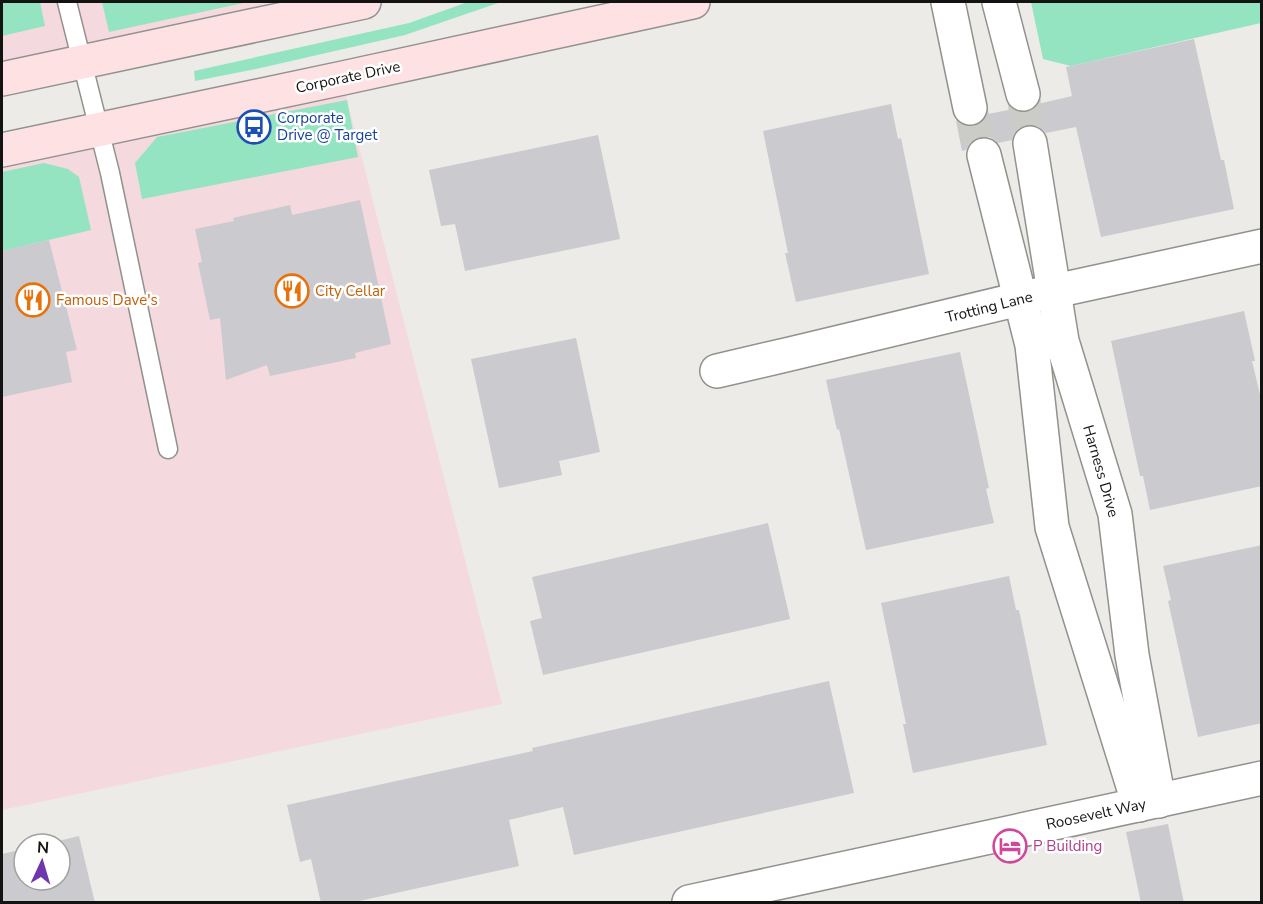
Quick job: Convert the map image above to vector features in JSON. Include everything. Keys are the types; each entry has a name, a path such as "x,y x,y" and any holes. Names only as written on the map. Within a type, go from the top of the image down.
{"main road":[{"path":"2,79 363,2"},
{"name":"Corporate Drive","path":"2,150 693,2"}],"street":[{"path":"948,2 970,108"},
{"path":"999,2 1023,94"},
{"name":"Harness Drive","path":"1030,143 1062,341 1115,514 1149,803"},
{"path":"1035,176 988,170 1032,345 1052,527 1149,803"},
{"name":"Trotting Lane","path":"717,370 1020,299 1262,246"},
{"name":"Roosevelt Way","path":"689,903 791,892 1149,803 1262,778"}],"lane":[{"path":"67,2 100,130 168,449"}],"shaded area":[{"path":"2,2 363,2 2,79"},
{"path":"343,78 502,704 2,810 2,150"}],"green space":[{"path":"2,2 40,2 45,26 2,36"},
{"path":"102,2 248,2 109,32"},
{"path":"468,2 501,2 405,35 195,81 194,71 409,23"},
{"path":"1031,2 1261,2 1261,23 1071,66 1043,59"},
{"path":"347,100 358,157 142,199 135,163 157,137"},
{"path":"44,163 68,169 79,177 91,230 2,251 2,172"}],"building":[{"path":"1194,39 1234,209 1101,237 1076,127 1046,133 1037,126 1026,125 1018,129 1012,140 998,143 990,137 980,137 971,141 966,150 962,151 956,121 964,126 973,126 982,122 988,114 1013,109 1027,112 1036,108 1038,104 1072,96 1066,67"},
{"path":"891,104 898,139 901,138 929,274 796,302 763,131"},
{"path":"598,135 620,239 465,271 455,224 441,226 429,170"},
{"name":"City Cellar","path":"360,200 391,344 355,353 356,358 270,376 267,365 226,380 220,318 210,320 198,263 202,262 195,229 290,205 292,215"},
{"name":"Famous Dave's","path":"49,240 77,350 66,352 72,382 2,397 2,251"},
{"path":"1244,311 1262,403 1262,486 1150,510 1143,476 1140,476 1111,341"},
{"path":"576,338 600,452 559,461 562,475 499,488 471,359"},
{"path":"960,352 989,488 986,489 994,523 866,550 826,380"},
{"path":"768,523 790,619 543,675 530,621 542,618 532,577"},
{"path":"1262,545 1262,723 1198,737 1168,601 1171,600 1163,566"},
{"path":"1009,576 1016,610 1019,610 1047,745 913,773 903,724 906,724 881,603"},
{"path":"829,681 854,793 574,855 563,807 509,820 519,866 350,903 321,903 311,859 300,862 287,805 533,751 532,748"},
{"path":"1168,824 1184,903 1141,903 1126,832"},
{"path":"79,836 95,903 2,903 2,854 12,852 12,892 72,892 72,838"}],"tunnel":[{"path":"1023,94 1030,143"},
{"path":"970,108 984,155"}],"place":[{"name":"Corporate Drive @ Target","path":"254,127"},
{"name":"City Cellar","path":"292,291"},
{"name":"Famous Dave's","path":"33,300"},
{"name":"P Building","path":"1010,846"}]}
